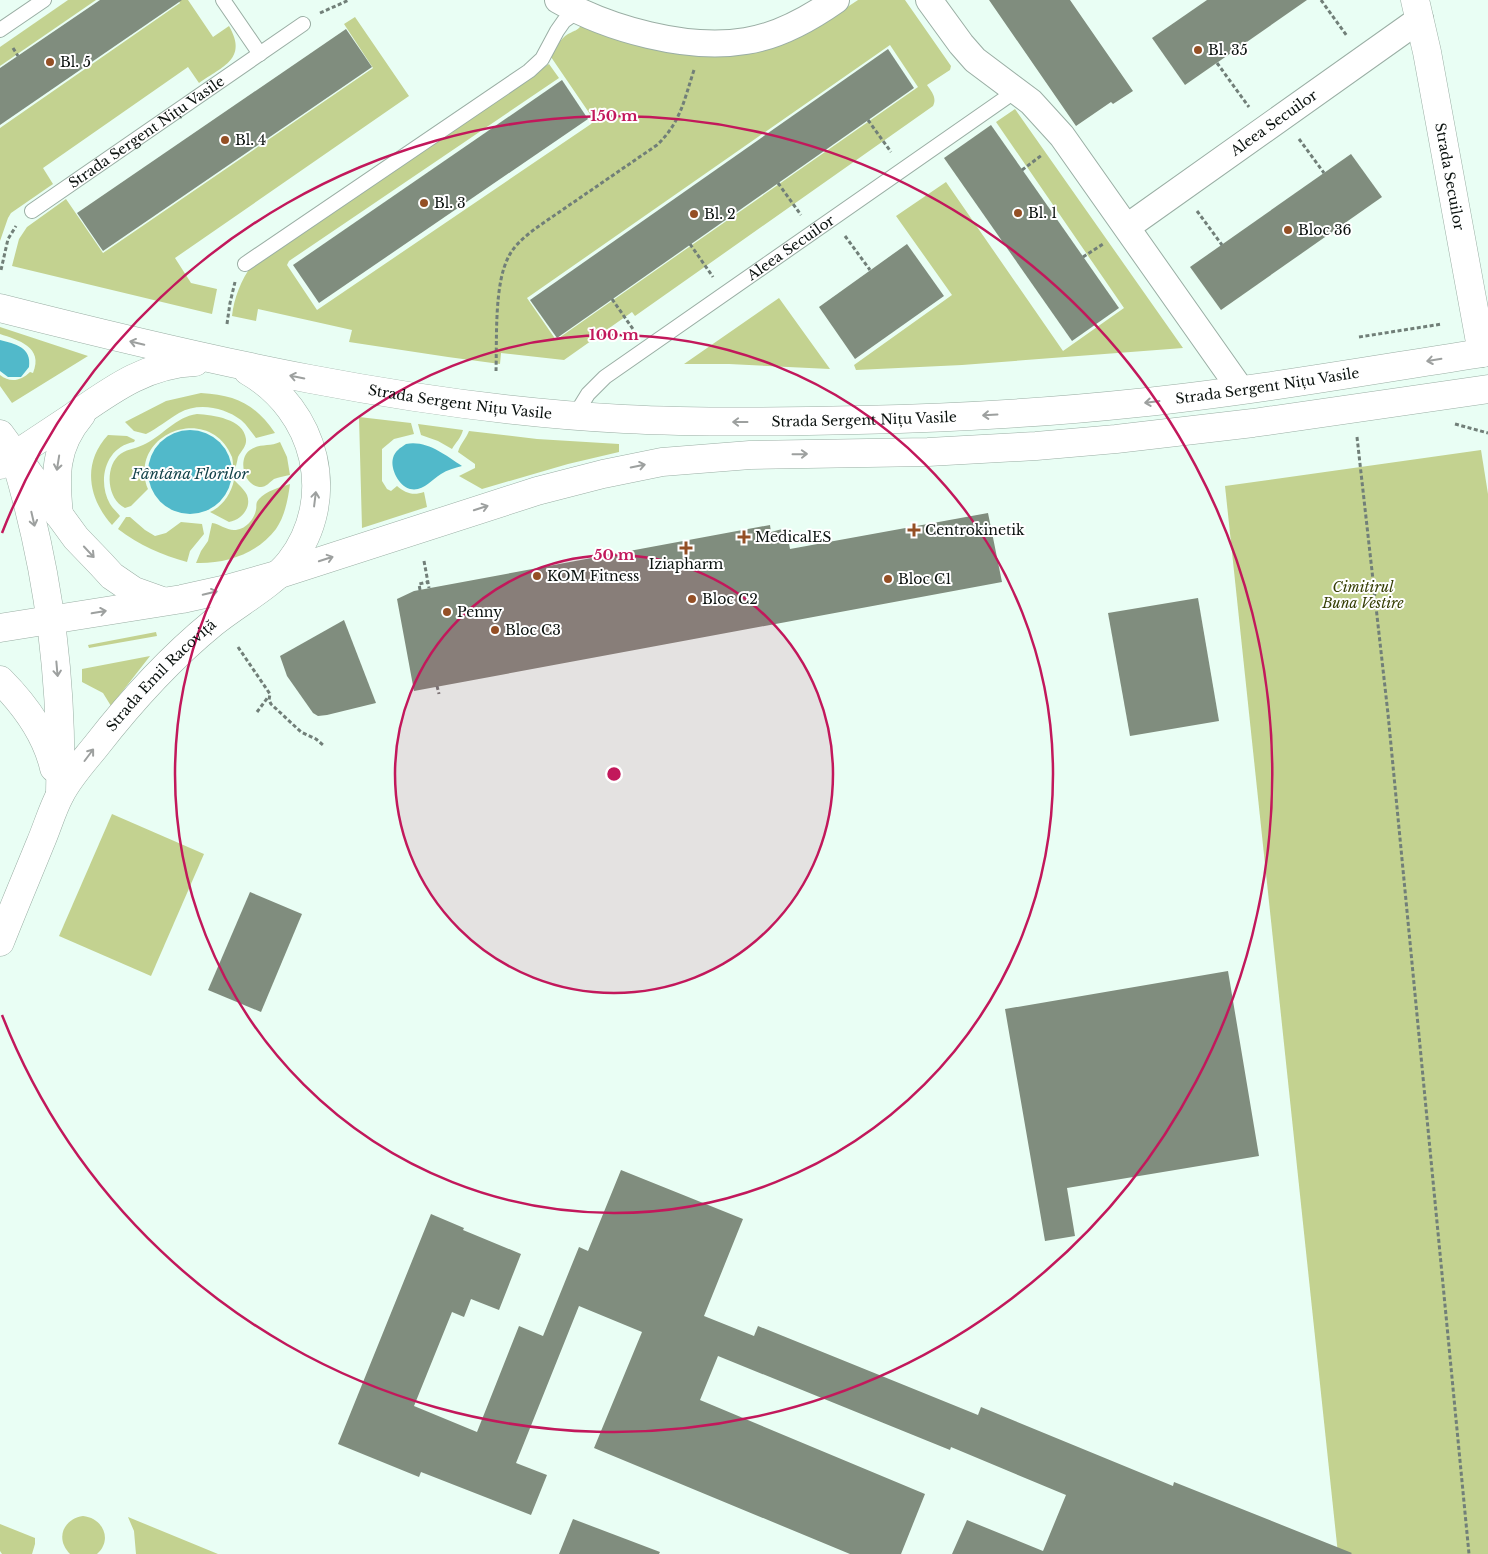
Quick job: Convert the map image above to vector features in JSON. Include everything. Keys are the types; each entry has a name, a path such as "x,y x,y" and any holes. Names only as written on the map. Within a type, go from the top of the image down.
{"main road":[{"name":"Strada Secuilor","path":"1417,9 1485,352"},
{"name":"Strada Sergent Nițu Vasile","path":"0,308 230,364 320,382 394,394 575,415 706,422 922,419 1059,411 1241,390 1485,352"},
{"name":"Strada Sergent Nițu Vasile","path":"162,602 134,591 112,576 76,538 5,451 88,406 129,380 152,369 179,363 230,364 260,377 286,401 306,434 316,473 313,512 301,546 280,574"},
{"path":"0,628 202,595 280,574 537,491 603,474 662,462 750,455 928,452 1144,437 1488,389"},
{"name":"Strada Sergent Nițu Vasile","path":"59,515 56,495 57,462 68,432 88,406"},
{"path":"5,451 32,518 46,587 50,620"},
{"path":"46,587 59,515"},
{"name":"Strada Emil Racoviță","path":"0,942 60,794 107,731 167,664 215,621 280,574"},
{"name":"Strada Emil Racoviță","path":"50,620 60,711 60,794"},
{"path":"0,680 17,696 46,742 60,794"}],"street":[{"path":"568,6 627,29 703,44 748,41 774,34 793,26 836,0"},
{"path":"929,0 975,60 1017,90 1038,108 1062,136 1241,390"},
{"name":"Aleea Secuilor","path":"1127,227 1364,58 1417,9"}],"lane":[{"path":"0,30 44,0"},
{"path":"223,0 260,54"},
{"path":"245,264 528,71 542,59 564,21 568,6"},
{"name":"Strada Sergent Nițu Vasile","path":"32,210 303,24"},
{"name":"Aleea Secuilor","path":"575,415 588,394 605,377 1017,90"}],"path":[{"path":"303,24 349,0"},
{"path":"1321,0 1364,58"},
{"path":"496,370 499,298 503,269 509,255 517,244 536,228 665,137 677,120 703,44"},
{"path":"1217,63 1273,123 1324,173"},
{"path":"868,120 903,169"},
{"path":"778,183 812,232"},
{"path":"1180,189 1222,245"},
{"path":"1,270 11,232 20,220 32,210"},
{"path":"832,218 870,270"},
{"path":"690,244 724,294"},
{"path":"227,324 235,283 245,264"},
{"path":"612,299 646,348"},
{"path":"1359,337 1442,324"},
{"path":"1353,409 1390,734 1469,1554"},
{"path":"1457,424 1488,433"},
{"path":"424,561 429,588"},
{"path":"420,590 419,584 428,582"},
{"path":"238,648 270,694 271,704 288,722 323,745"},
{"path":"437,686 439,694"},
{"path":"256,712 269,697"}],"green space":[{"path":"68,0 96,0 0,66 0,47"},
{"path":"178,0 188,0 213,37 229,26 236,46 230,61 199,83 188,67 43,168 53,184 11,213 0,241 0,128 180,3"},
{"path":"858,0 905,0 951,66 950,70 927,85 934,98 933,106 635,316 632,312 564,360 501,353 500,364 349,342 352,330 258,309 256,321 232,316 239,289 252,265 549,64 559,78 289,261 287,265 317,310 591,124 594,120 551,57 563,39 584,22 609,32 811,31","holes":["890,45 918,87 556,340 527,298"]},
{"path":"355,17 409,96 175,258 191,283 217,289 212,314 12,266 19,239 27,227 66,199 103,253 373,68 344,24"},
{"path":"1015,109 1183,348 962,365 856,370 854,365 952,295 896,216 946,182 1063,351 1124,308 996,122"},
{"path":"779,298 830,369 729,364 684,364"},
{"path":"0,327 88,356 12,403 0,386 0,375 4,378 15,380 30,372 33,373 35,357 32,351 21,342 0,334"},
{"path":"201,393 225,396 244,403 260,415 275,433 256,438 241,420 219,409 202,407 179,413 146,434 134,431 125,422 166,401"},
{"path":"197,414 227,419 240,427 244,432 246,444 238,457 234,472 232,457 221,440 207,431 190,428 174,431 160,440 149,453 145,469 148,489 131,506 125,508 119,504 114,498 110,484 111,468 118,456 150,441 182,419"},
{"path":"359,417 411,423 414,434 394,439 382,449 382,481 387,489 391,491 397,486 409,493 424,492 427,507 362,528"},
{"path":"418,424 463,430 452,449 438,441 421,435"},
{"path":"469,431 537,439 619,444 619,452 568,464 482,489 459,476 475,468 475,464 458,452"},
{"path":"108,435 127,436 135,440 116,451 106,466 104,485 106,495 111,506 120,516 112,525 98,503 93,492 91,480 94,457"},
{"path":"280,442 287,457 290,475 274,479 263,487 255,486 244,472 243,466 246,454 258,446"},
{"name":"Cimitirul Buna Vestire","path":"1481,450 1488,494 1488,1554 1338,1554 1225,486"},
{"path":"234,480 246,493 248,504 247,509 238,519 229,522 210,512 226,499"},
{"path":"290,484 282,519 276,529 260,545 240,556 218,562 196,563 208,541 212,523 231,530 242,528 253,517 257,502 262,496"},
{"path":"126,517 130,517 155,536 166,533 181,522 202,524 204,534 190,551 187,562 151,549 118,529"},
{"path":"156,632 157,636 89,648 88,645"},
{"path":"150,656 111,706 103,693 82,682 82,669"},
{"path":"112,814 204,854 151,976 59,936"},
{"path":"83,1516 96,1521 104,1530 104,1542 97,1554 70,1554 65,1548 62,1536 63,1530 70,1521"},
{"path":"128,1517 218,1554 136,1554 134,1531"},
{"path":"0,1524 35,1538 32,1554 2,1554 0,1551"}],"water":[{"path":"0,340 21,348 28,355 29,367 21,377 8,377 0,371"},
{"name":"Fântâna Florilor","path":"190,430 206,433 220,442 229,456 232,472 229,488 220,502 206,511 190,514 174,511 160,502 151,488 148,472 151,456 160,442 174,433"},
{"path":"414,443 428,446 462,466 443,473 419,489 410,489 399,481 394,472 392,462 396,452 406,444"}],"building":[{"name":"Bl. 5","path":"100,0 182,0 0,125 0,68"},
{"path":"989,0 1070,0 1133,91 1113,104 1111,102 1076,126"},
{"name":"Bl. 35","path":"1207,0 1307,0 1185,85 1152,38"},
{"name":"Bl. 4","path":"346,29 372,67 103,251 77,213"},
{"name":"Bl. 2","path":"888,49 914,88 557,338 530,300"},
{"name":"Bl. 3","path":"562,80 588,119 319,303 293,265"},
{"name":"Bl. 1","path":"991,125 1119,308 1072,341 944,158"},
{"name":"Bloc 36","path":"1351,154 1382,197 1221,310 1190,267"},
{"path":"907,244 944,296 855,359 819,307"},
{"path":"988,513 1002,582 414,691 397,599 414,591 770,525 771,532 786,528 790,549"},
{"path":"1198,598 1219,721 1130,736 1108,613"},
{"path":"344,620 376,703 318,716 313,713 287,676 280,656"},
{"path":"250,892 302,914 261,1012 208,990"},
{"path":"1228,971 1259,1156 1067,1188 1075,1236 1045,1241 1005,1009"},
{"path":"621,1170 743,1219 704,1316 754,1336 758,1326 978,1415 981,1407 1173,1486 1174,1482 1352,1553 952,1554 967,1520 1043,1551 1066,1495 951,1447 950,1450 718,1356 700,1400 925,1494 901,1554 850,1554 594,1448 642,1332 579,1306 516,1463 547,1475 531,1515 421,1472 419,1477 338,1444 431,1214 464,1228 463,1230 521,1254 499,1310 471,1299 464,1317 452,1312 414,1406 477,1432 519,1326 543,1336 579,1247 588,1251"},
{"path":"573,1519 660,1552 659,1554 559,1554"}],"place":[{"name":"Bl. 35","path":"1198,50"},
{"name":"Bl. 5","path":"50,62"},
{"name":"Bl. 4","path":"225,140"},
{"name":"Bl. 3","path":"424,203"},
{"name":"Bl. 1","path":"1018,213"},
{"name":"Bl. 2","path":"694,214"},
{"name":"Bloc 36","path":"1288,230"},
{"name":"Centrokinetik","path":"914,530"},
{"name":"MedicalES","path":"744,537"},
{"name":"Iziapharm","path":"686,548"},
{"name":"KOM Fitness","path":"537,576"},
{"name":"Bloc C1","path":"888,579"},
{"name":"Bloc C2","path":"692,599"},
{"name":"Penny","path":"447,612"},
{"name":"Bloc C3","path":"495,630"}]}
